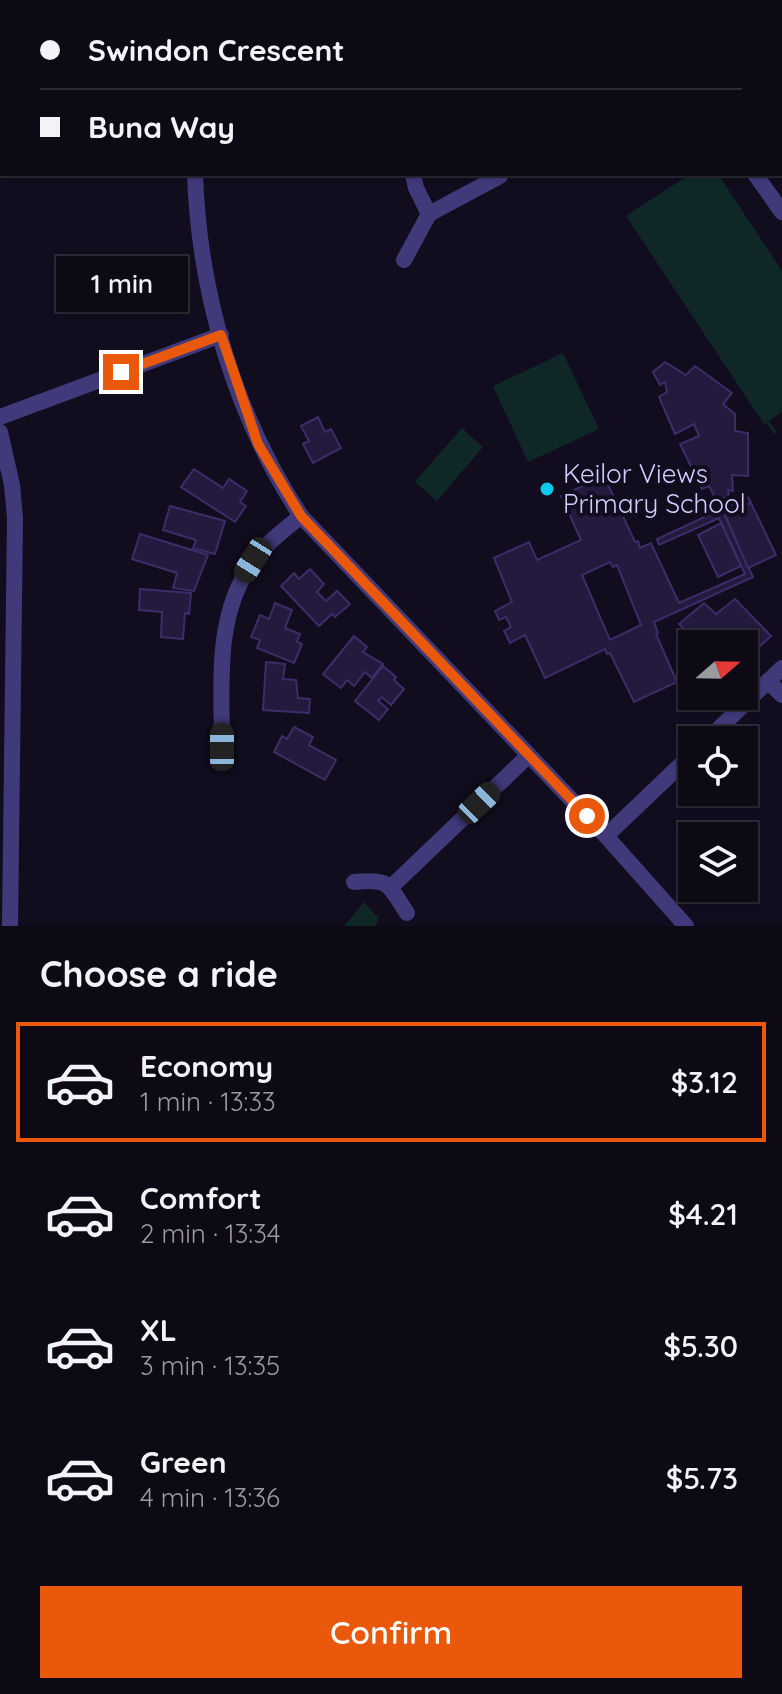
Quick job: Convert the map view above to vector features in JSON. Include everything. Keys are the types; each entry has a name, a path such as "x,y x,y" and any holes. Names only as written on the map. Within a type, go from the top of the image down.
{"street":[{"path":"195,176 200,250 221,335 258,444 301,516 606,836 686,926"},
{"path":"413,176 429,214"},
{"path":"404,260 429,214 500,176"},
{"path":"756,176 782,212"},
{"path":"0,417 221,335"},
{"path":"0,432 12,485 15,518 6,665 5,886 10,926"},
{"path":"222,747 222,646 232,600 253,560 301,516"},
{"path":"721,726 782,668"},
{"path":"768,681 782,695"},
{"path":"390,888 528,756"},
{"path":"606,836 678,767"},
{"path":"354,882 380,880 390,888 407,913"}],"green space":[{"path":"687,176 719,176 782,271 782,412 769,421 777,432 774,434 767,423 764,424 626,216"},
{"path":"563,353 599,429 528,462 493,386"},
{"path":"462,428 483,447 437,501 415,482"},
{"path":"364,902 376,916 379,914 376,926 344,926"}],"building":[{"path":"665,362 686,375 695,366 732,393 723,404 735,414 735,431 748,433 748,476 732,475 733,491 728,490 729,498 715,498 709,486 702,489 680,444 699,436 694,424 675,434 659,397 667,392 665,382 660,385 653,372"},
{"path":"318,417 325,432 331,429 341,448 313,463 303,444 309,441 301,426"},
{"path":"194,469 223,488 229,479 247,491 240,502 246,506 235,522 181,487"},
{"path":"604,476 635,542 638,541 640,548 651,543 679,603 745,574 719,518 659,545 657,539 748,497 751,503 725,515 753,577 654,622 656,634 677,682 634,702 610,653 607,654 605,649 545,678 525,635 510,643 504,631 511,627 506,617 499,620 495,611 512,602 494,558 529,542 537,560 581,540 561,496","holes":["610,562 613,567 617,565 641,625 610,640 582,575"]},
{"path":"751,503 776,555 748,568 725,515"},
{"path":"170,506 225,521 215,554 193,548 196,540 163,530"},
{"path":"721,523 741,566 718,577 698,535"},
{"path":"140,534 208,555 194,591 173,588 177,573 132,559"},
{"path":"310,569 324,584 317,592 326,601 337,591 350,604 319,626 281,586 294,573 299,579"},
{"path":"140,589 191,593 189,614 185,613 183,639 161,637 162,612 139,610"},
{"path":"735,599 771,636 758,648 758,630 685,630 679,624 704,603 716,614"},
{"path":"275,603 292,610 285,628 300,634 297,642 302,644 294,663 257,648 260,640 251,637 260,615 269,619"},
{"path":"354,636 367,647 363,652 383,664 372,678 365,672 354,686 347,680 341,688 323,674"},
{"path":"266,662 285,664 283,679 296,680 298,698 310,699 309,713 263,710"},
{"path":"383,666 404,689 391,705 382,697 378,701 388,709 379,720 355,701"},
{"path":"294,727 313,737 309,745 336,760 325,780 274,752 282,736 287,739"}],"place":[{"name":"Keilor Views Primary School","path":"547,489"}],"route":[{"path":"121,372 221,335 258,444 301,516 587,816"}]}
